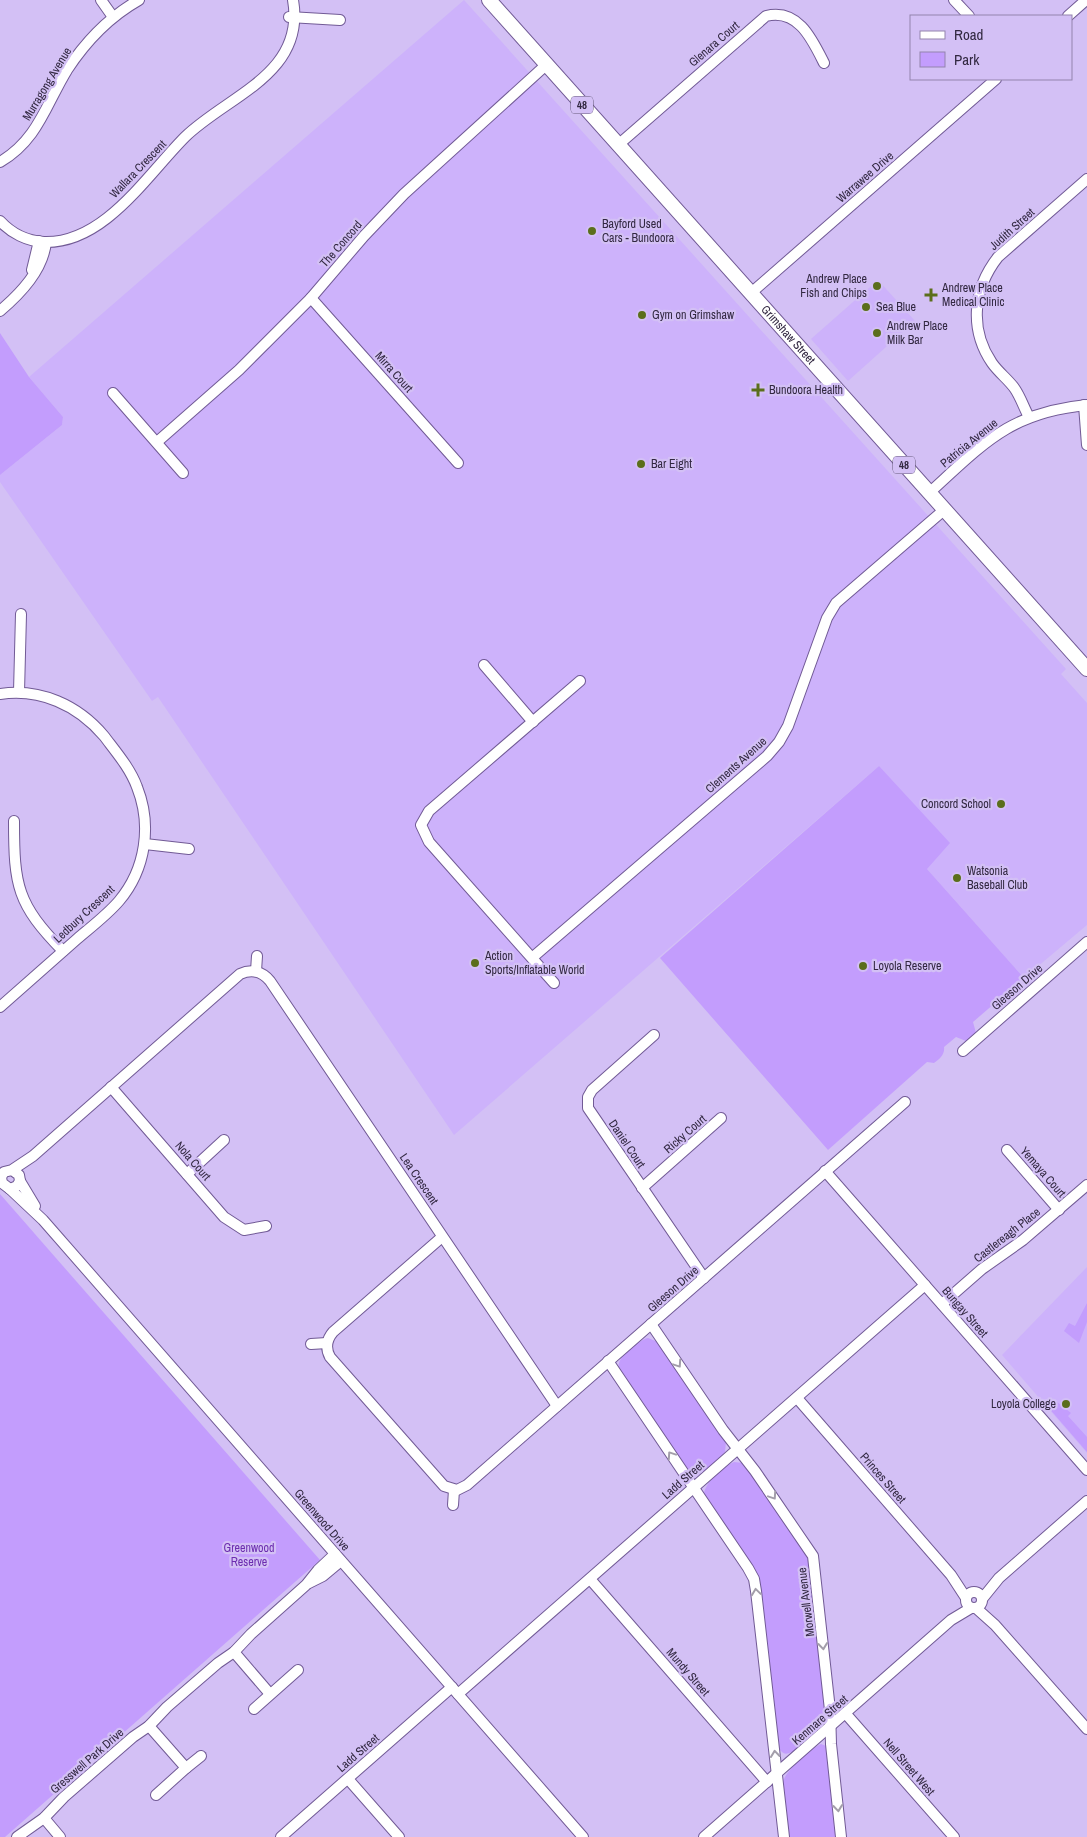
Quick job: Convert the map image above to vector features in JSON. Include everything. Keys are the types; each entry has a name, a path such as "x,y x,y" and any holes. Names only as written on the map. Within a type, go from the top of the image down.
{"main road":[{"name":"Grimshaw Street","path":"489,0 1087,669"}],"street":[{"path":"100,0 113,17"},
{"name":"Murragong Avenue","path":"0,162 17,151 28,139 79,53 89,40 113,17 139,0"},
{"path":"288,0 292,17"},
{"path":"292,17 293,0"},
{"path":"954,0 968,15"},
{"path":"1069,15 1086,0"},
{"name":"Glenara Court","path":"618,145 766,16 782,14 795,21 810,37 824,63"},
{"path":"292,17 340,20"},
{"name":"Wallara Crescent","path":"0,221 20,236 42,242 66,240 76,237 116,210 145,184 196,127 233,100 272,61 283,41 292,17"},
{"name":"The Concord","path":"157,442 239,370 312,298 364,236 404,194 546,65"},
{"name":"Warrawee Drive","path":"751,293 995,80"},
{"name":"Judith Street","path":"1029,417 1014,388 997,370 982,343 976,322 980,288 998,257 1087,179"},
{"path":"0,311 29,280 42,242"},
{"name":"Mirra Court","path":"312,298 458,463"},
{"path":"113,393 183,473"},
{"path":"1086,405 1087,445"},
{"name":"Patricia Avenue","path":"929,493 994,436 1009,426 1048,411 1086,405"},
{"name":"Clements Avenue","path":"533,957 768,756 788,726 827,618 836,603 944,510"},
{"path":"19,692 21,614"},
{"path":"484,666 533,722"},
{"path":"554,982 430,842 421,825 429,811 580,681"},
{"name":"Ledbury Crescent","path":"0,694 19,692 46,697 62,703 86,718 103,736 128,770 136,785 144,812 144,844 136,875 128,890 110,910 0,1006"},
{"path":"14,821 15,869 21,894 34,918 63,951"},
{"path":"144,844 189,849"},
{"name":"Gleeson Drive","path":"963,1051 1087,942"},
{"path":"33,1156 17,1186 10,1188 4,1186 1,1176 4,1172 11,1170 33,1156 240,974 256,971 257,956"},
{"name":"Lea Crescent","path":"256,971 265,975 270,981 557,1406"},
{"name":"Daniel Court","path":"654,1035 592,1090 587,1100 591,1114 704,1278"},
{"name":"Nola Court","path":"111,1087 224,1217 238,1227 250,1230 266,1226"},
{"name":"Gleeson Drive","path":"454,1490 467,1485 905,1102"},
{"name":"Ricky Court","path":"642,1188 722,1118"},
{"path":"187,1174 224,1140"},
{"name":"Yemaya Court","path":"1007,1150 1059,1210"},
{"path":"0,1162 17,1172 20,1179"},
{"name":"Bungay Street","path":"825,1171 1087,1470"},
{"name":"Greenwood Drive","path":"20,1179 43,1220"},
{"name":"Castlereagh Place","path":"942,1304 982,1269 1012,1249 1087,1185"},
{"name":"Greenwood Drive","path":"10,1188 43,1220 583,1837"},
{"path":"442,1237 333,1332 327,1344 330,1357 444,1486 454,1490 453,1505"},
{"name":"Ladd Street","path":"281,1837 348,1779 590,1579 925,1285"},
{"name":"Morwell Avenue","path":"651,1324 723,1430 755,1471 812,1556 830,1710 842,1837"},
{"path":"311,1344 327,1344"},
{"path":"608,1361 748,1568 755,1584 784,1837"},
{"name":"Princes Street","path":"796,1398 1087,1729"},
{"name":"Kenmare Street","path":"704,1837 1087,1501"},
{"name":"Gresswell Park Drive","path":"17,1837 44,1818 64,1797 133,1737 149,1726 167,1707 218,1663 234,1652 251,1634 306,1585 323,1576 338,1557"},
{"name":"Mundy Street","path":"590,1579 768,1782"},
{"path":"234,1652 270,1694"},
{"path":"254,1709 298,1670"},
{"name":"Nell Street West","path":"846,1714 954,1837"},
{"path":"149,1726 186,1768"},
{"path":"156,1794 201,1756"},
{"path":"348,1779 399,1837"},
{"path":"44,1818 60,1837"}],"shaded area":[{"path":"464,0 1066,669 1061,674 1087,703 1087,925 1024,978 927,869 879,766 454,1135 158,697 152,701 0,482 0,475 62,425 63,417 29,377"},
{"path":"878,280 915,321 848,381 811,339"},
{"name":"Loyola College","path":"1087,1267 1087,1453 1002,1355"}],"green space":[{"path":"0,333 29,377 63,417 62,425 0,475"},
{"name":"Loyola Reserve","path":"879,766 950,843 927,869 1024,978 973,1022 976,1033 966,1041 956,1037 944,1047 943,1054 938,1060 934,1063 927,1062 828,1150 660,958"},
{"name":"Greenwood Reserve","path":"0,1194 320,1560 5,1837 0,1837"},
{"path":"1087,1303 1087,1322 1079,1343 1064,1331 1069,1323 1075,1326"},
{"path":"648,1338 658,1342 726,1442 725,1452 713,1465 698,1473 688,1471 620,1371 619,1364 623,1356 636,1344"},
{"path":"1056,1401 1071,1413 1068,1416 1087,1437 1087,1452 1048,1407"},
{"path":"734,1462 746,1465 809,1559 826,1716 821,1726 799,1748 787,1754 779,1749 760,1590 704,1494 705,1489 716,1475"},
{"path":"821,1744 826,1746 838,1837 789,1837 783,1782 788,1772 799,1761"}],"place":[{"name":"Bayford Used Cars - Bundoora","path":"592,231"},
{"name":"Andrew Place Fish and Chips","path":"877,286"},
{"name":"Andrew Place Medical Clinic","path":"931,295"},
{"name":"Sea Blue","path":"866,307"},
{"name":"Gym on Grimshaw","path":"642,315"},
{"name":"Andrew Place Milk Bar","path":"877,333"},
{"name":"Bundoora Health","path":"758,390"},
{"name":"Bar Eight","path":"641,464"},
{"name":"Concord School","path":"1001,804"},
{"name":"Watsonia Baseball Club","path":"957,878"},
{"name":"Action Sports/Inflatable World","path":"475,963"},
{"name":"Loyola Reserve","path":"863,966"},
{"name":"Loyola College","path":"1066,1404"}]}
